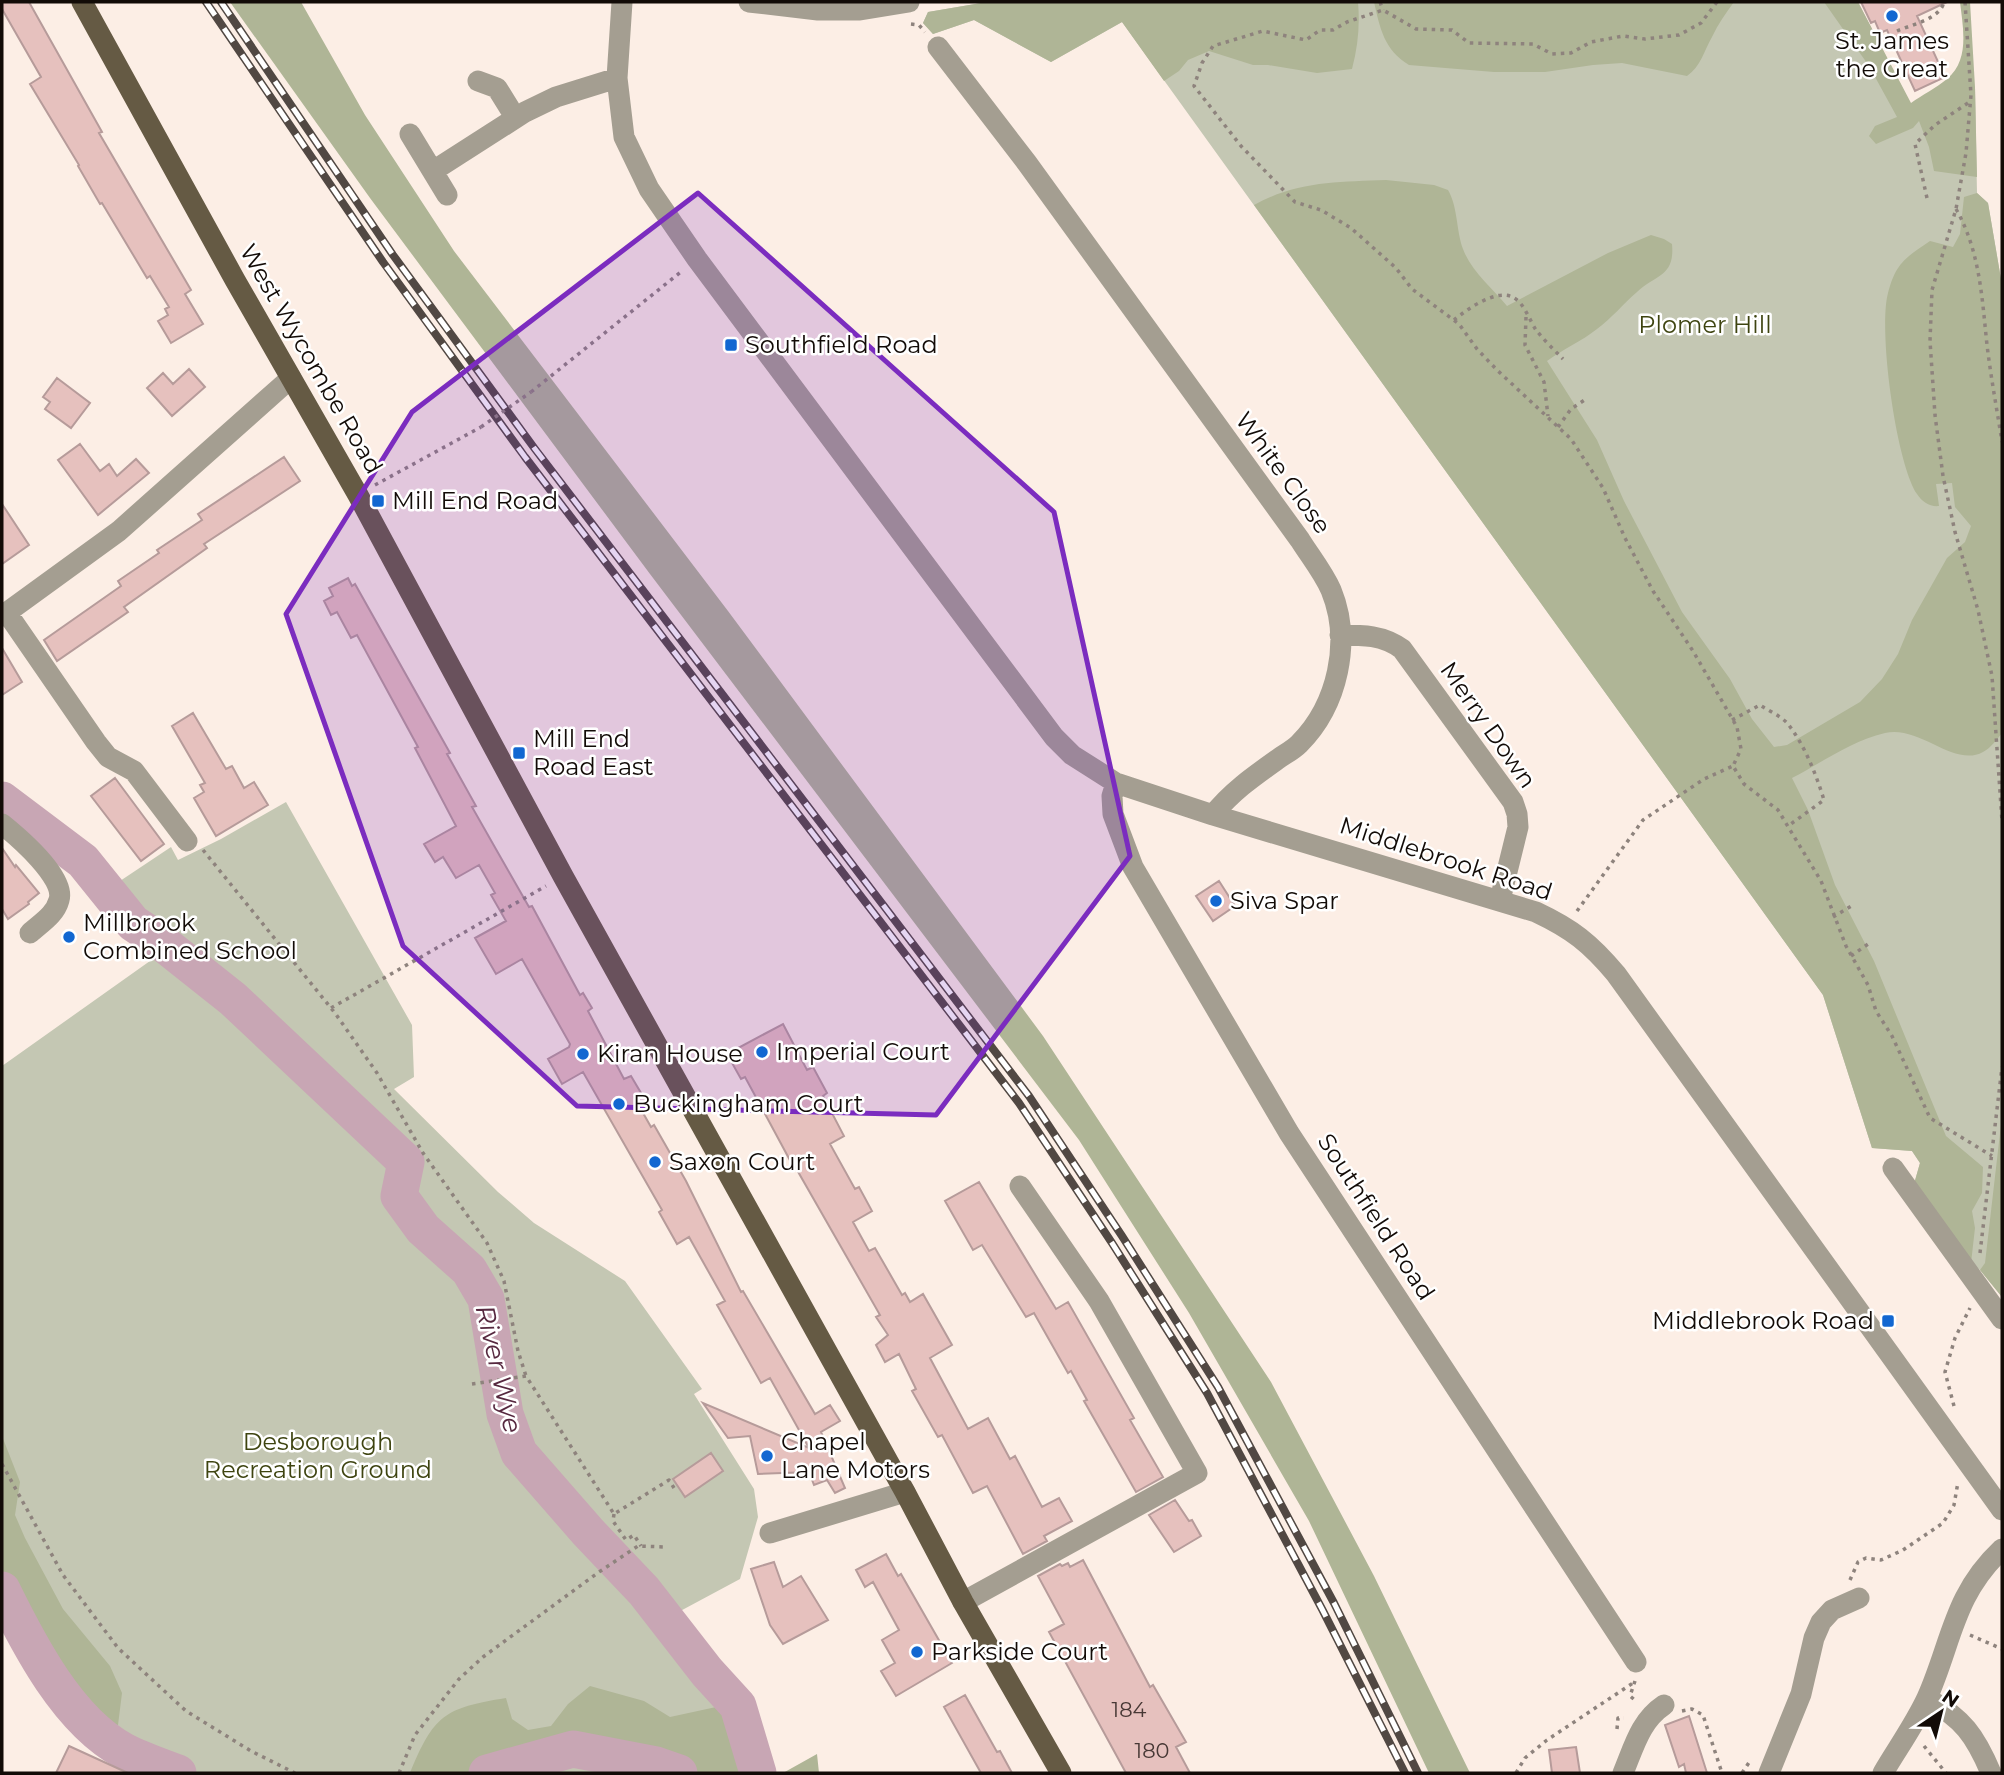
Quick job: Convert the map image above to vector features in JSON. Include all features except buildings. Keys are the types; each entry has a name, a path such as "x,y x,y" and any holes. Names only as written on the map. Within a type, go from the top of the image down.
{"main road":[{"name":"West Wycombe Road","path":"89,4 235,280 358,495 563,876 905,1492 963,1602 1061,1773"}],"street":[{"path":"622,2 617,78 624,137 649,189 697,259 1054,737 1072,755 1116,783 1213,815"},
{"path":"749,2 818,10 909,2"},
{"name":"White Close","path":"938,47 1027,163 1318,567 1331,589 1338,613 1340,635 1335,684 1327,705 1298,746 1233,793 1213,815"},
{"path":"433,171 515,117 556,97 617,78"},
{"path":"478,81 497,88 515,117"},
{"path":"410,134 447,195"},
{"path":"187,841 134,771 108,757 4,614 119,530 291,378"},
{"name":"Merry Down","path":"1340,635 1379,637 1402,649 1513,802 1518,827 1500,900"},
{"name":"Southfield Road","path":"1116,783 1112,796 1113,814 1133,867 1304,1155 1635,1672"},
{"name":"Middlebrook Road","path":"1213,815 1536,912 1566,926 1595,949 1616,974 2002,1510"},
{"path":"2,824 41,861 57,881 60,899 51,915 30,933"},
{"path":"1893,1168 2002,1319"},
{"path":"963,1602 1197,1473 1099,1301 1020,1186"},
{"path":"770,1533 905,1492"},
{"path":"1883,1773 1927,1698 1952,1627 1971,1587 2002,1549"},
{"path":"1762,1765 1801,1694 1814,1638 1821,1622 1832,1610 1859,1598"},
{"path":"1927,1698 1966,1726 1979,1745 1991,1773"},
{"path":"1623,1773 1638,1735 1651,1714 1664,1705"}],"path":[{"path":"1380,2 1383,10 1416,29 1452,30 1469,43 1533,44 1552,54 1571,53 1591,42 1623,36 1645,39 1679,35 1701,23 1717,2"},
{"path":"1897,31 1934,17 1942,9 1944,2"},
{"path":"1965,2 1971,101 1966,153 1956,209 1932,290 1930,341 1943,477 1955,532 1978,610 1992,676 2002,821"},
{"path":"1383,10 1347,22 1334,30 1320,30 1306,40 1264,32 1213,46 1202,63 1194,86 1241,146 1295,202 1321,210 1351,228 1396,268 1412,289 1454,320 1497,370 1571,439 1603,488 1653,592 1693,651 1737,727 1741,749 1733,766 1704,779 1643,820 1566,926"},
{"path":"1927,198 1915,144 1935,125 1971,101"},
{"path":"1956,209 1968,229 1979,270 2002,442"},
{"path":"358,495 481,427 531,392 697,259"},
{"path":"1454,320 1471,307 1489,299 1507,295 1516,298 1537,331 1563,359"},
{"path":"1527,315 1525,345 1544,383 1548,418"},
{"path":"1558,427 1571,409 1586,399"},
{"path":"1732,720 1760,705 1786,722 1802,747 1824,800 1788,826"},
{"path":"1733,766 1744,784 1778,810 1821,881 1833,917 1868,985 1876,1011 1892,1036 1930,1118 1992,1156"},
{"path":"187,841 203,850 331,1008 377,1073 423,1153 487,1243 504,1281 518,1351 526,1376 614,1514 613,1521 626,1540 634,1535 639,1546"},
{"path":"331,1008 563,876"},
{"path":"1833,917 1853,905"},
{"path":"1851,956 1871,942"},
{"path":"472,1384 526,1376"},
{"path":"1858,1562 1866,1558 1881,1560 1903,1550 1943,1523 1954,1505 1963,1454"},
{"path":"2,1464 63,1575 118,1648 186,1711 251,1751 295,1773"},
{"path":"614,1514 668,1480 674,1488"},
{"path":"399,1773 415,1735 459,1679 483,1657 639,1546 665,1547"},
{"path":"1952,1627 2002,1649"},
{"path":"1516,1773 1525,1758 1635,1672"},
{"path":"1664,1705 1677,1713 1692,1709 1703,1716 1721,1773"},
{"path":"1909,1728 1946,1773"},
{"path":"1742,1773 1762,1765"}],"highlighted area":[{"path":"698,193 1054,512 1130,856 936,1115 577,1106 403,946 286,614 412,412"}],"green space":[{"path":"230,2 301,2 365,115 454,251 728,611 1043,1036 1271,1382 1374,1576 1470,1773 1429,1773 1309,1521 1189,1313 1079,1140 650,574 370,198"},
{"name":"Plomer Hill","path":"987,2 1858,2 1919,120 1975,87 1977,193 1988,203 2002,285 2002,1297 1971,1263 1914,1184 1920,1163 1912,1151 1872,1148 1823,995 1122,22 1051,62 974,20 933,34 923,23 928,12"},
{"path":"987,2 1358,2 1358,36 1352,69 1317,73 1253,65 1209,51 1188,60 1179,71 1164,81 1122,22 1051,62 974,20 933,34 923,23 928,12"},
{"path":"1374,2 1734,2 1699,63 1687,76 1622,63 1545,72 1494,72 1409,65 1389,45 1381,29"},
{"path":"1824,2 1858,2 1911,103 1947,79 1959,63 1963,43 1960,2 1970,2 1977,177 1934,171 1929,147 1919,121 1913,128 1876,144 1869,136 1875,126 1897,117 1869,66"},
{"path":"1386,180 1434,185 1448,190 1467,257 1507,306 1608,253 1651,235 1672,244 1670,263 1663,274 1644,286 1597,329 1547,361 1597,440 1624,501 1682,612 1730,679 1752,719 1774,747 1787,745 1860,702 1882,679 1898,654 1912,620 1947,558 1965,542 1971,526 1955,507 1952,483 1936,484 1939,506 1936,506 1921,499 1909,478 1891,395 1885,336 1886,311 1894,275 1908,257 1930,241 1953,247 1960,234 1964,197 1977,193 1988,203 2002,285 2002,733 1983,752 1960,755 1911,735 1885,733 1849,747 1792,778 1808,810 1835,885 1874,961 1946,1136 1983,1167 1982,1193 1972,1211 1975,1228 1971,1263 1914,1184 1920,1163 1912,1151 1872,1148 1823,995 1254,205 1302,187 1334,182"},
{"name":"Desborough Recreation Ground","path":"286,802 412,1025 414,1077 394,1089 498,1192 534,1223 625,1281 702,1389 694,1394 754,1489 758,1517 740,1579 671,1616 630,1565 619,1571 730,1704 741,1733 750,1773 622,1743 479,1773 172,1773 114,1750 83,1727 56,1692 2,1594 2,1066 157,956 168,940 117,883 171,847 178,860"},
{"path":"2002,1116 2002,1297 1980,1270 1985,1263"},
{"path":"2,1436 20,1482 15,1515 63,1609 110,1666 122,1693 118,1725 93,1722 21,1622 2,1580"},
{"path":"590,1686 644,1701 670,1717 730,1704 741,1733 750,1773 635,1773 618,1764 585,1769 561,1764 545,1773 410,1773 426,1738 435,1726 455,1711 506,1698 512,1719 528,1730 551,1726 568,1704"},
{"path":"817,1754 819,1773 783,1773"},
{"path":"561,1764 585,1769 618,1764 635,1773 545,1773 551,1767"}],"waterway":[{"name":"River Wye","path":"2,800 83,861 133,923 233,999 406,1162 399,1196 423,1229 469,1270 486,1299 505,1414 519,1453 644,1591 707,1672 738,1706 758,1773"},
{"path":"2,1590 52,1680 85,1721 124,1751 178,1773"},
{"path":"487,1773 573,1749 656,1765 679,1773"}],"railway":[{"path":"206,2 383,262 525,457 1019,1103 1207,1393 1322,1609 1405,1773"},
{"path":"221,2 393,255 535,449 1029,1096 1218,1387 1334,1603 1418,1773"}],"place":[{"name":"St. James the Great","path":"1892,16"},
{"name":"Southfield Road","path":"731,345"},
{"name":"Mill End Road","path":"378,501"},
{"name":"Mill End Road East","path":"519,753"},
{"name":"Siva Spar","path":"1216,901"},
{"name":"Millbrook Combined School","path":"69,937"},
{"name":"Imperial Court","path":"762,1052"},
{"name":"Kiran House","path":"583,1054"},
{"name":"Buckingham Court","path":"619,1104"},
{"name":"Saxon Court","path":"655,1162"},
{"name":"Middlebrook Road","path":"1888,1321"},
{"name":"Chapel Lane Motors","path":"767,1456"},
{"name":"Parkside Court","path":"917,1652"}]}
